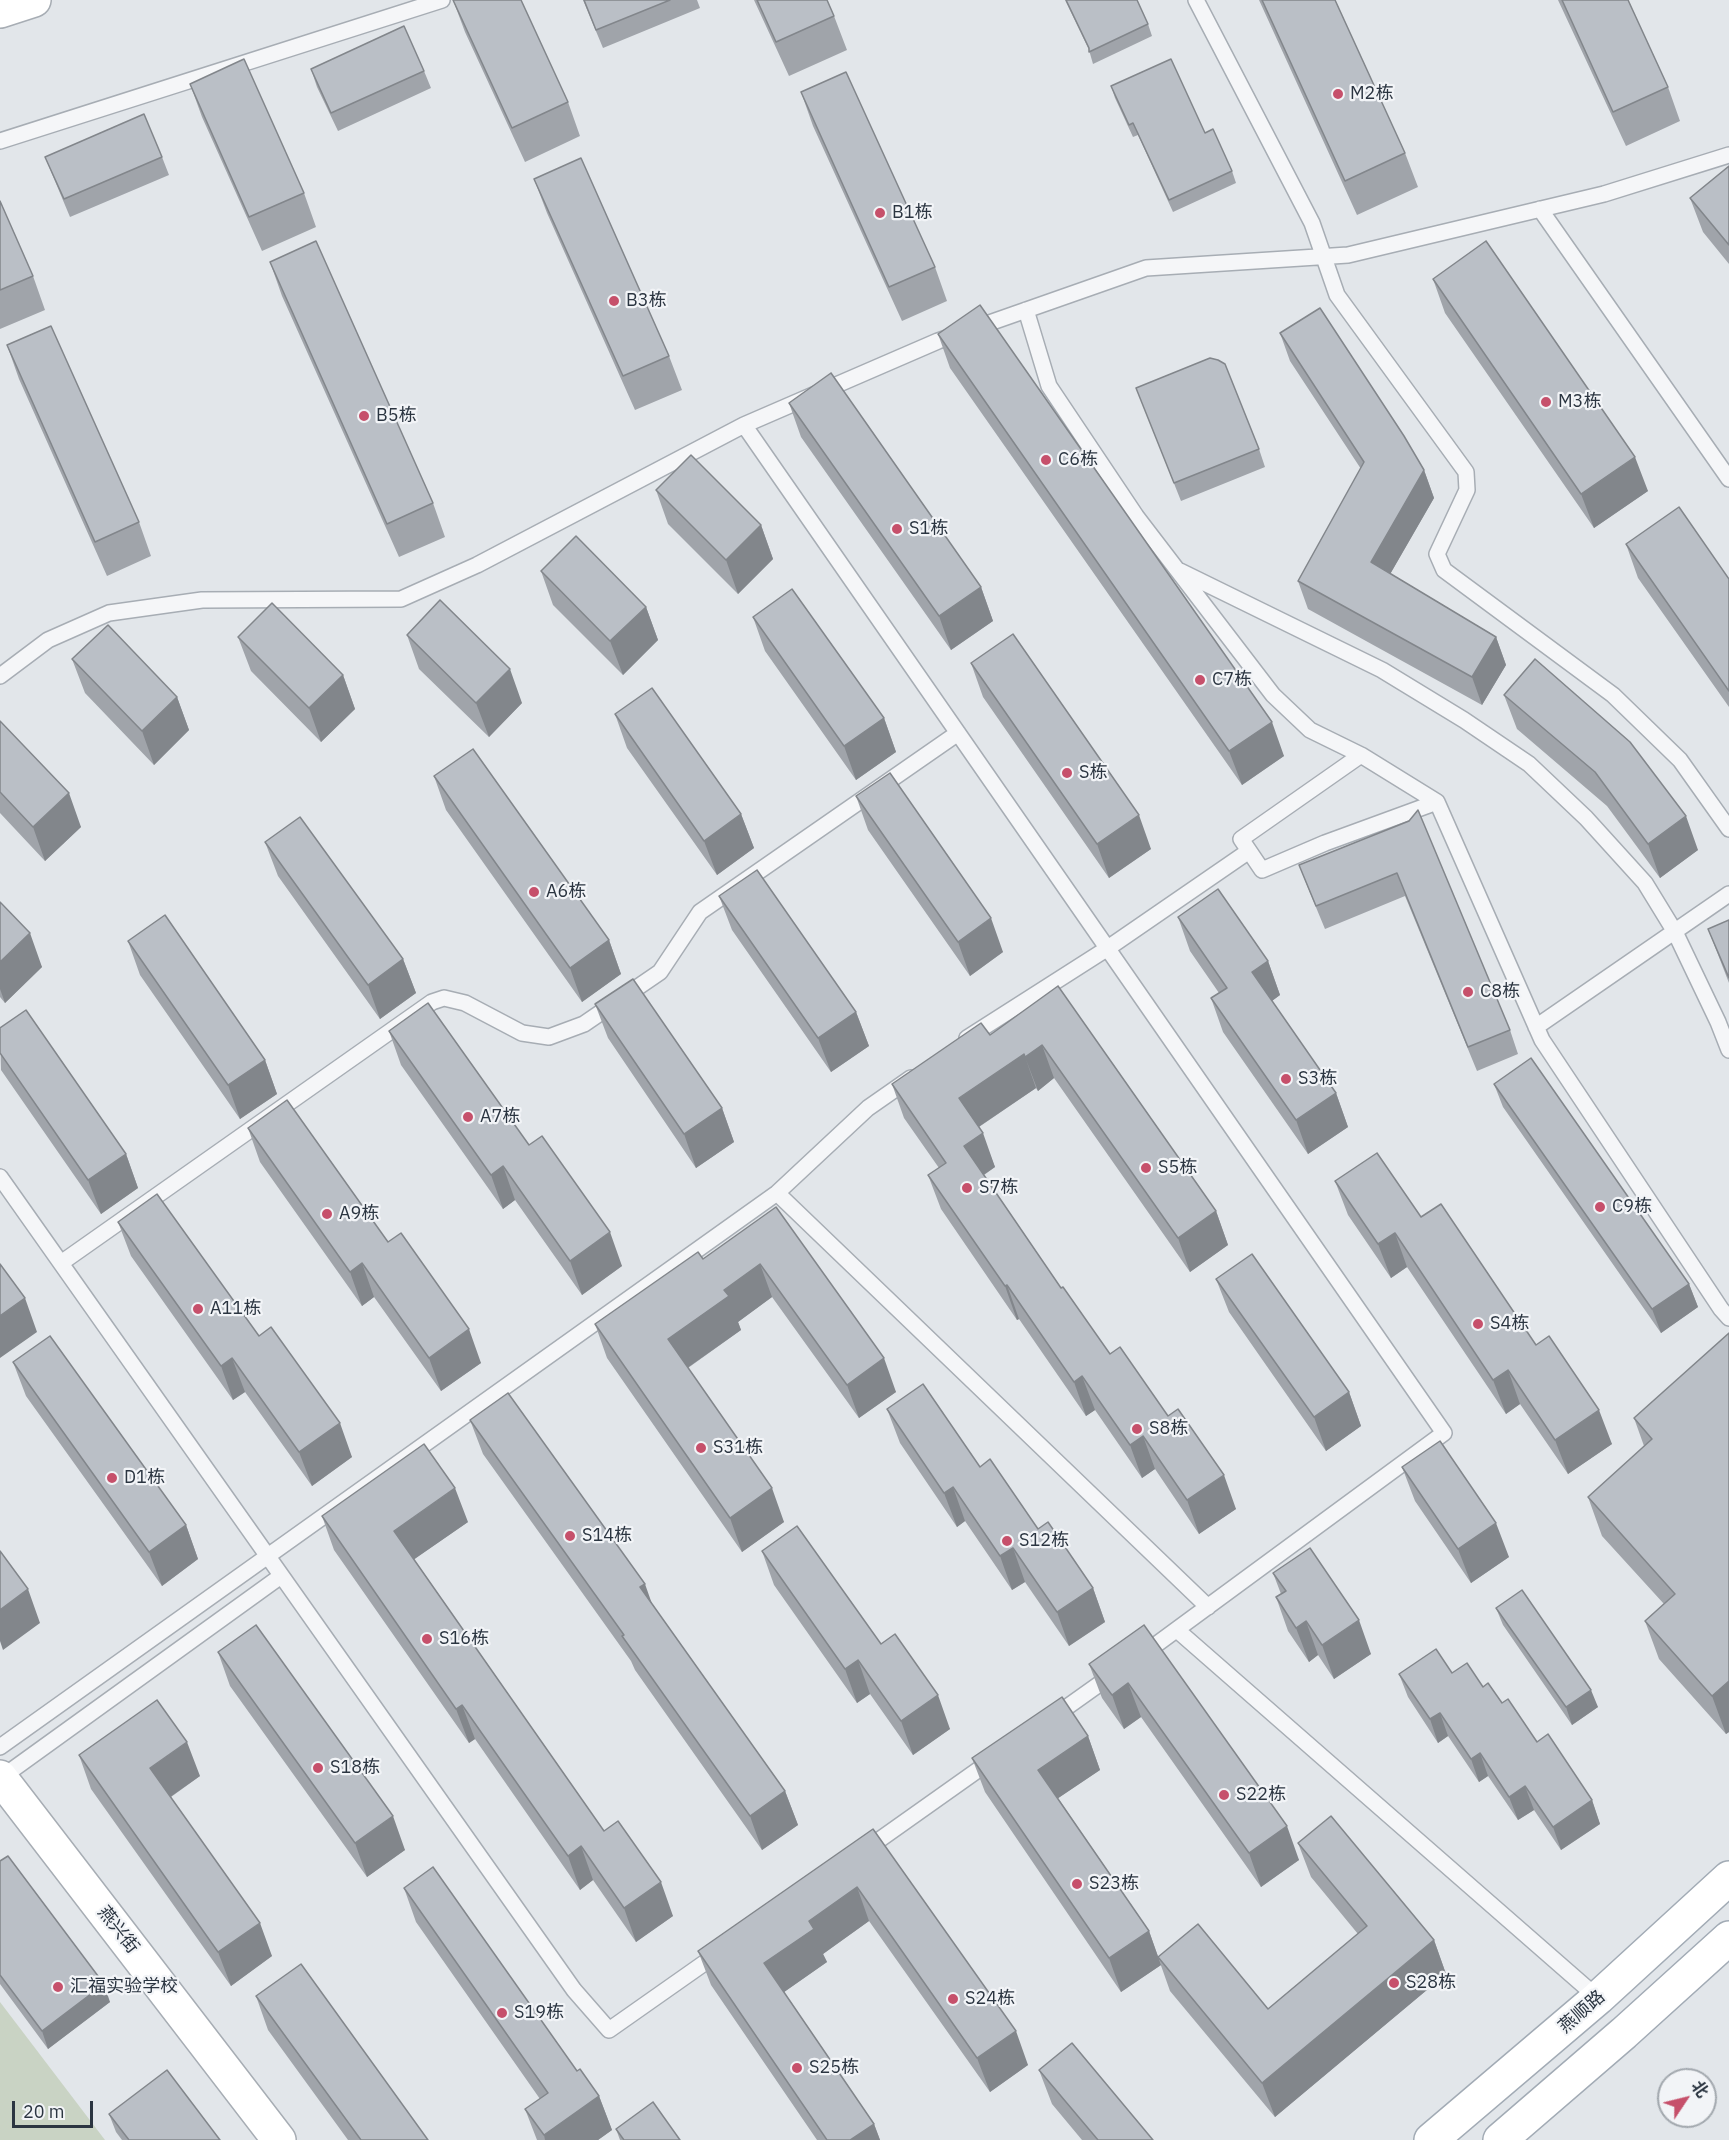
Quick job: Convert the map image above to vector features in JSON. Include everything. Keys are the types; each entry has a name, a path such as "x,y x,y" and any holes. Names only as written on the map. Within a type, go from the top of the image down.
{"main road":[{"path":"0,11 34,0"},
{"name":"燕兴街","path":"1,1778 279,2140"},
{"name":"燕顺路","path":"1431,2140 1598,1998 1729,1878"},
{"path":"1500,2140 1729,1938"}],"lane":[{"path":"0,141 442,0"},
{"path":"1196,0 1312,223 1337,295 1466,472 1467,490 1437,554 1444,570 1613,694 1680,760 1729,829"},
{"path":"0,676 48,640 110,613 202,600 401,599 477,565 744,425 938,341 1146,268 1348,255 1604,194 1729,155"},
{"path":"1540,209 1729,479"},
{"path":"1026,310 1049,386 1136,516 1273,695 1310,730 1361,755 1437,802 1542,1040 1729,1318"},
{"path":"744,425 1444,1433 1177,1630 1040,1727"},
{"path":"1177,570 1382,670 1464,720 1529,764 1586,818 1645,883 1675,932 1729,1050"},
{"path":"60,1263 432,1002 444,999 465,1003 522,1033 540,1036 549,1037 585,1024 660,972 700,912 958,733"},
{"path":"1361,755 1241,839 1262,870 1325,843 1437,802"},
{"path":"957,1045 1108,948 1249,851"},
{"path":"1536,1027 1729,894"},
{"path":"0,1747 777,1193 868,1108 922,1070"},
{"path":"0,1177 574,1990 609,2030 736,1940"},
{"path":"777,1193 1208,1607"},
{"path":"1,1778 281,1576"},
{"path":"1177,1630 1598,1998"},
{"path":"854,1857 1000,1754"}],"green space":[{"path":"0,2002 105,2140 0,2140"}],"building":[{"path":"453,0 521,0 568,102 512,128"},
{"path":"584,0 670,0 596,30"},
{"path":"757,0 827,0 834,16 776,42"},
{"path":"1066,0 1137,0 1148,24 1089,52"},
{"name":"M2栋","path":"1262,0 1335,0 1405,153 1345,181"},
{"path":"1562,0 1628,0 1668,87 1613,112"},
{"path":"404,26 424,71 331,113 311,69"},
{"path":"244,59 304,193 249,217 190,84"},
{"path":"1171,59 1205,133 1213,129 1232,171 1169,200 1133,123 1129,125 1111,86"},
{"name":"B1栋","path":"846,72 935,267 889,287 801,92"},
{"path":"144,114 162,157 64,199 45,157"},
{"name":"B3栋","path":"581,158 669,356 623,376 534,179"},
{"path":"1729,166 1729,245 1690,198"},
{"path":"0,201 33,276 0,290"},
{"name":"B5栋","path":"316,241 433,503 387,524 270,262"},
{"name":"M3栋","path":"1486,241 1635,457 1581,494 1433,279"},
{"path":"980,305 1272,722 1229,751 938,334"},
{"path":"1320,308 1424,470 1371,562 1496,637 1472,677 1298,581 1364,462 1280,333"},
{"path":"51,326 139,522 95,542 7,345"},
{"path":"1210,358 1225,364 1259,449 1174,483 1136,388"},
{"name":"S1栋","path":"831,373 981,587 939,616 789,403"},
{"path":"691,455 761,525 726,560 656,490"},
{"path":"1679,507 1729,579 1729,691 1626,544"},
{"path":"576,536 646,607 610,641 541,571"},
{"path":"792,589 884,718 844,746 753,617"},
{"path":"440,600 510,669 476,703 407,635"},
{"path":"272,603 343,675 309,708 238,637"},
{"path":"108,625 177,697 142,731 72,659"},
{"name":"S栋","path":"1013,634 1139,815 1097,844 971,663"},
{"path":"1535,659 1630,742 1686,816 1648,844 1595,772 1504,695"},
{"path":"652,688 741,814 704,841 615,714"},
{"path":"0,721 69,793 33,827 0,792"},
{"name":"A6栋","path":"473,749 609,940 570,968 434,776"},
{"path":"890,773 991,918 958,942 856,796"},
{"name":"C8栋","path":"1418,810 1510,1030 1468,1047 1397,873 1316,906 1299,865 1409,821"},
{"path":"300,817 403,959 368,985 265,842"},
{"path":"757,870 856,1012 818,1038 719,896"},
{"name":"S3栋","path":"1218,889 1268,961 1252,972 1336,1093 1296,1120 1211,998 1227,988 1178,917"},
{"path":"0,902 30,933 0,962"},
{"path":"165,915 265,1060 228,1085 128,941"},
{"path":"1729,920 1729,978 1708,929"},
{"path":"633,979 722,1108 684,1134 595,1004"},
{"path":"1058,986 1216,1211 1178,1238 1042,1045 1025,1057 1024,1054 959,1098 983,1133 964,1146 1061,1288 1063,1287 1110,1354 1120,1347 1168,1416 1178,1409 1224,1475 1187,1500 1143,1436 1130,1445 1082,1376 1074,1382 1007,1285 1005,1286 928,1175 946,1163 892,1084 981,1023 990,1035"},
{"name":"A7栋","path":"428,1003 529,1145 542,1136 610,1232 570,1261 503,1166 491,1175 389,1031"},
{"path":"26,1010 126,1154 88,1180 0,1053 0,1028"},
{"name":"C9栋","path":"1531,1058 1689,1284 1652,1309 1494,1084"},
{"name":"A9栋","path":"287,1100 388,1242 401,1233 469,1329 429,1358 362,1263 350,1272 248,1128"},
{"name":"S4栋","path":"1377,1153 1421,1217 1441,1204 1536,1345 1549,1336 1599,1410 1555,1440 1508,1370 1493,1380 1395,1233 1378,1244 1335,1181"},
{"name":"A11栋","path":"157,1194 259,1336 271,1327 340,1423 299,1452 232,1358 221,1366 118,1222"},
{"path":"776,1207 884,1358 847,1385 760,1264 724,1290 729,1296 668,1339 772,1488 730,1518 595,1324 698,1252 703,1259"},
{"path":"1252,1254 1349,1392 1314,1417 1216,1279"},
{"path":"0,1264 25,1298 0,1316"},
{"path":"1729,1333 1729,1681 1712,1696 1645,1621 1675,1594 1588,1497 1652,1439 1634,1418"},
{"name":"D1栋","path":"50,1336 186,1525 149,1552 13,1362"},
{"name":"S12栋","path":"923,1384 980,1467 990,1459 1038,1529 1048,1522 1093,1588 1057,1612 1013,1548 1000,1556 953,1487 944,1493 887,1409"},
{"path":"508,1393 645,1584 640,1587 785,1791 750,1816 470,1420"},
{"path":"1440,1441 1496,1523 1458,1549 1402,1467"},
{"path":"424,1444 455,1488 394,1531 604,1831 618,1821 661,1882 624,1908 581,1846 568,1856 462,1705 456,1709 322,1516"},
{"path":"797,1526 881,1644 895,1634 938,1695 901,1721 858,1660 845,1669 762,1551"},
{"path":"1310,1548 1359,1620 1322,1645 1306,1621 1296,1628 1276,1597 1286,1591 1273,1573"},
{"path":"0,1551 28,1589 0,1610"},
{"path":"1522,1590 1591,1690 1566,1707 1496,1608"},
{"name":"S18栋","path":"256,1625 393,1816 355,1843 218,1652"},
{"name":"S22栋","path":"1144,1625 1287,1826 1249,1853 1128,1683 1112,1695 1089,1664"},
{"path":"1436,1649 1452,1673 1467,1663 1483,1687 1488,1683 1502,1703 1508,1699 1537,1742 1548,1734 1592,1800 1553,1827 1525,1786 1509,1797 1480,1753 1471,1759 1440,1713 1430,1719 1399,1674"},
{"name":"S23栋","path":"1062,1697 1088,1736 1038,1770 1149,1931 1109,1958 972,1758"},
{"path":"157,1700 187,1742 150,1768 260,1923 218,1952 79,1755"},
{"path":"1331,1816 1434,1940 1262,2083 1158,1957 1198,1924 1268,2009 1367,1926 1298,1843"},
{"path":"873,1829 1016,2031 977,2058 857,1887 809,1921 814,1929 764,1963 874,2124 850,2140 827,2140 698,1951"},
{"path":"8,1856 104,1984 42,2031 0,1975 0,1861"},
{"name":"S19栋","path":"433,1867 577,2071 580,2069 599,2096 544,2135 525,2109 548,2093 404,1888"},
{"path":"301,1964 428,2140 361,2140 256,1996"},
{"path":"1072,2043 1153,2140 1098,2140 1039,2070"},
{"path":"167,2070 220,2140 129,2140 109,2114"},
{"path":"653,2102 680,2140 624,2140 616,2129"}],"place":[{"name":"M2栋","path":"1338,94"},
{"name":"B1栋","path":"880,213"},
{"name":"B3栋","path":"614,301"},
{"name":"M3栋","path":"1546,402"},
{"name":"B5栋","path":"364,416"},
{"name":"C6栋","path":"1046,460"},
{"name":"S1栋","path":"897,529"},
{"name":"C7栋","path":"1200,680"},
{"name":"S栋","path":"1067,773"},
{"name":"A6栋","path":"534,892"},
{"name":"C8栋","path":"1468,992"},
{"name":"S3栋","path":"1286,1079"},
{"name":"A7栋","path":"468,1117"},
{"name":"S5栋","path":"1146,1168"},
{"name":"S7栋","path":"967,1188"},
{"name":"C9栋","path":"1600,1207"},
{"name":"A9栋","path":"327,1214"},
{"name":"A11栋","path":"198,1309"},
{"name":"S4栋","path":"1478,1324"},
{"name":"S8栋","path":"1137,1429"},
{"name":"S31栋","path":"701,1448"},
{"name":"D1栋","path":"112,1478"},
{"name":"S14栋","path":"570,1536"},
{"name":"S12栋","path":"1007,1541"},
{"name":"S16栋","path":"427,1639"},
{"name":"S18栋","path":"318,1768"},
{"name":"S22栋","path":"1224,1795"},
{"name":"S23栋","path":"1077,1884"},
{"name":"S28栋","path":"1394,1983"},
{"name":"汇福实验学校","path":"58,1987"},
{"name":"S24栋","path":"953,1999"},
{"name":"S19栋","path":"502,2013"},
{"name":"S25栋","path":"797,2068"}]}
